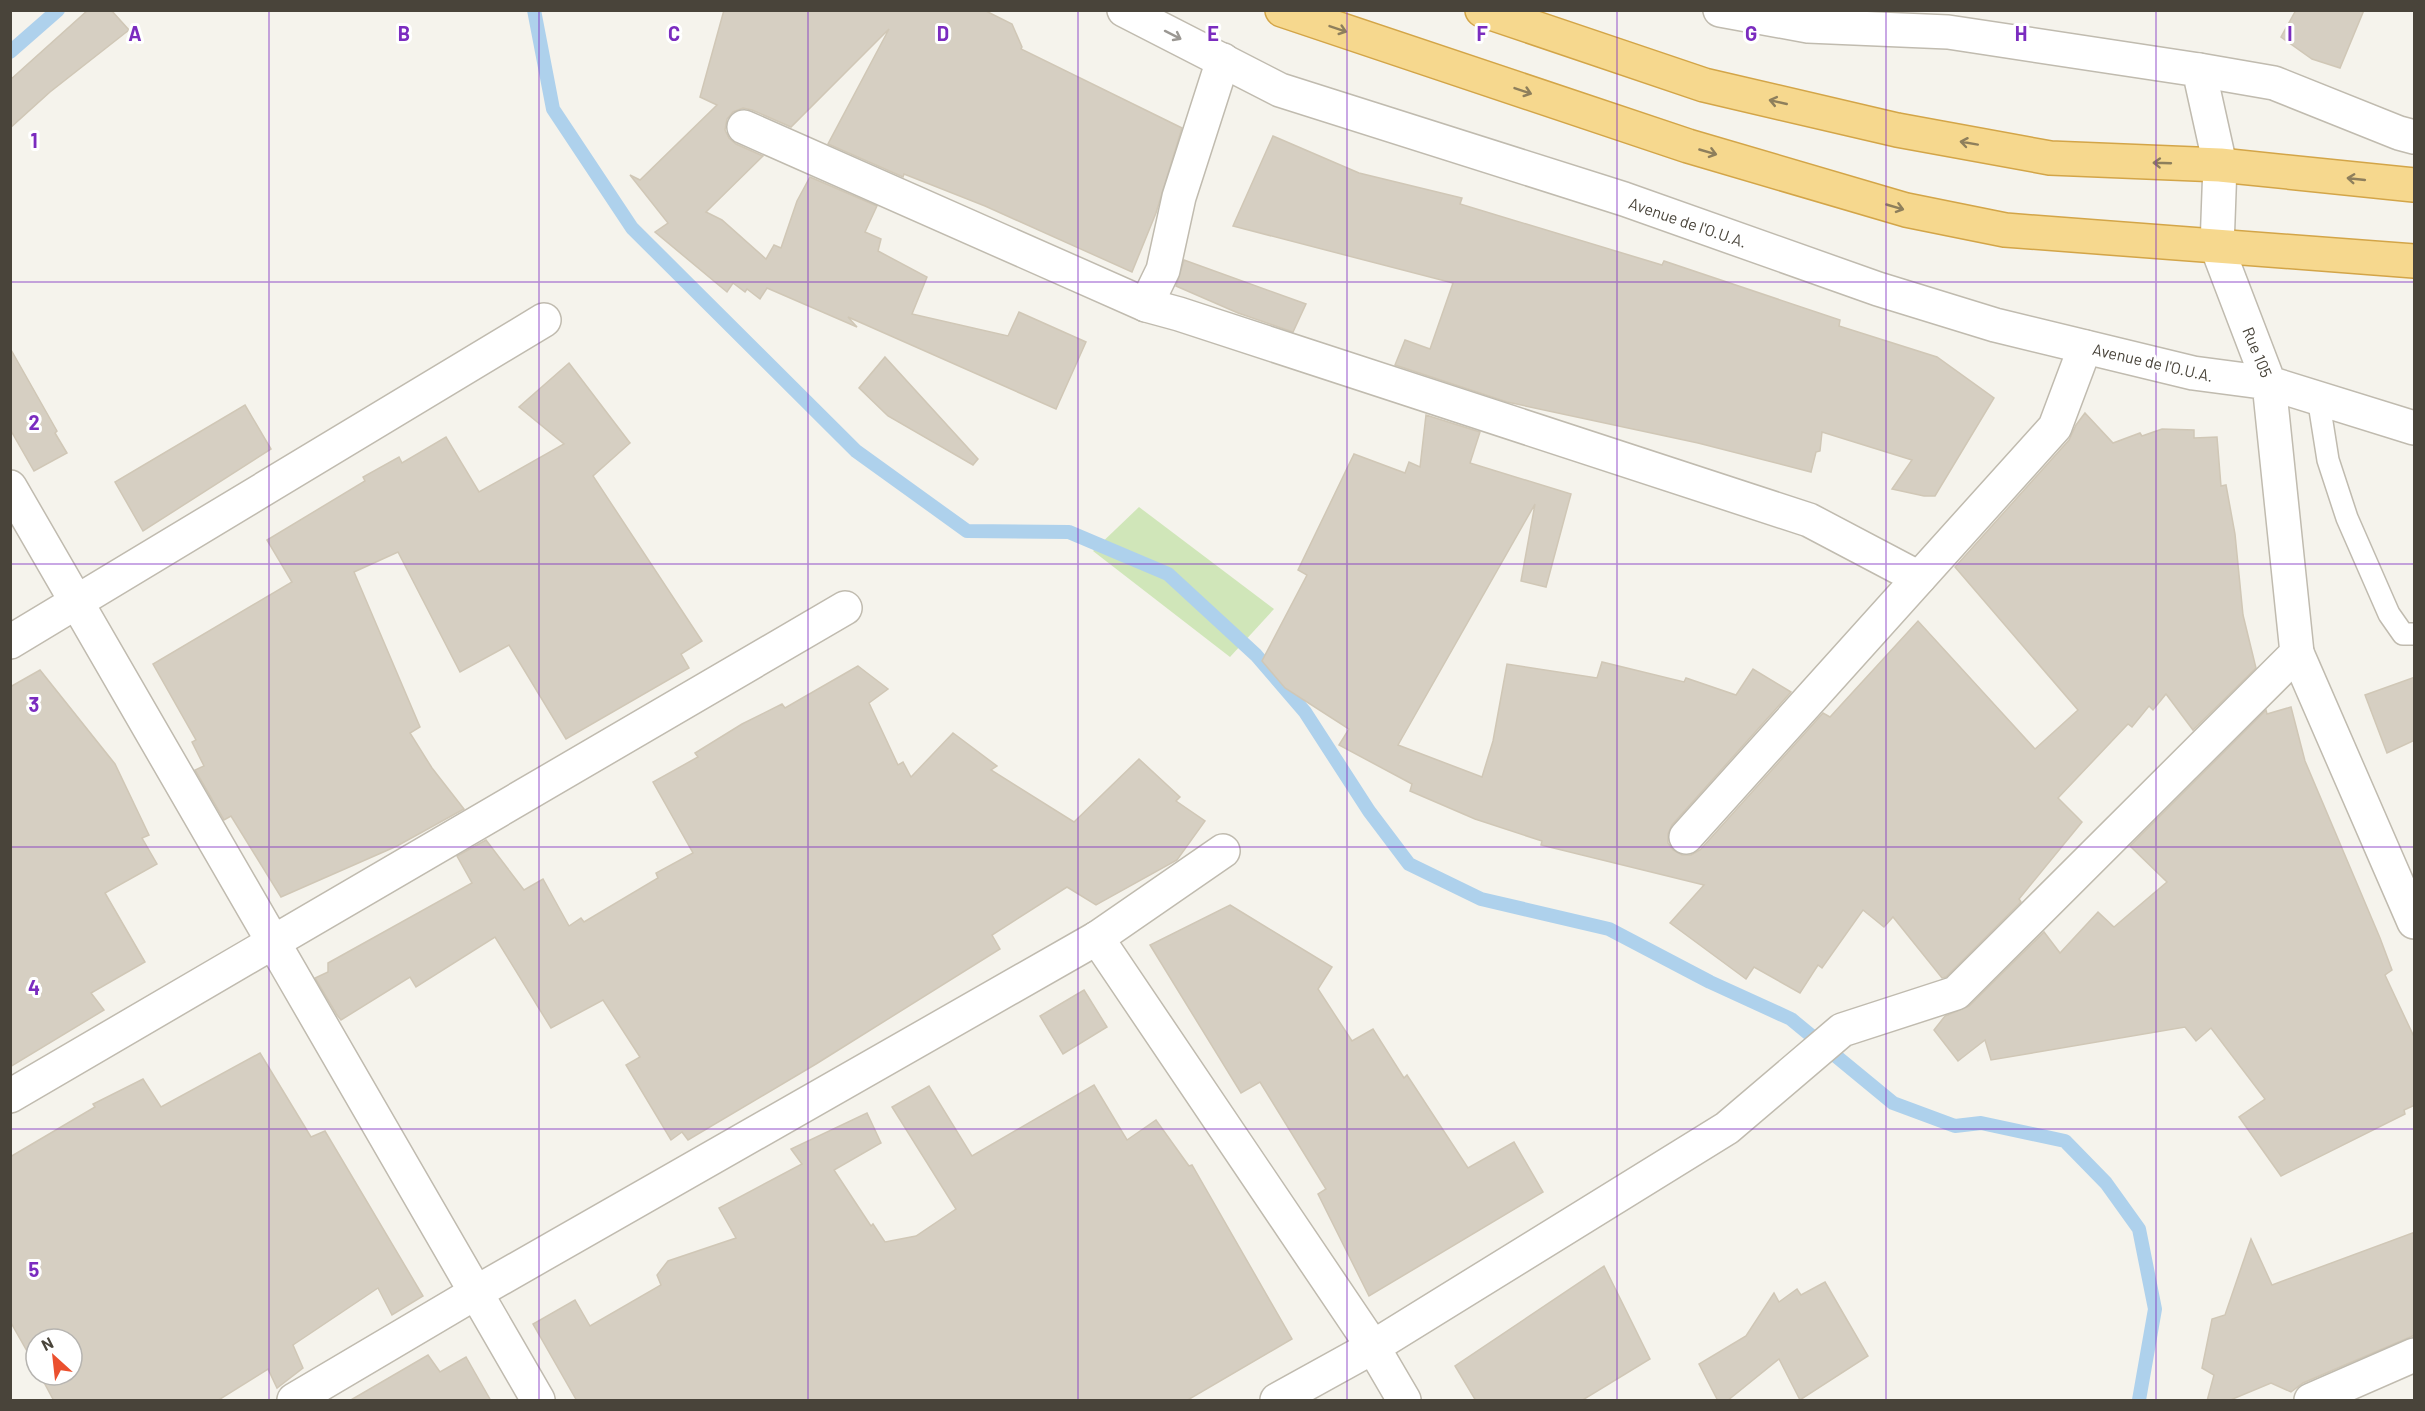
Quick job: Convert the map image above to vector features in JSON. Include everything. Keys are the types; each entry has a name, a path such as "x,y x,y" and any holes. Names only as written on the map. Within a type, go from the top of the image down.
{"highway":[{"path":"1282,10 1688,147 1906,210 2005,230 2415,261"},
{"path":"1482,10 1704,85 1897,130 2050,158 2220,165 2415,185"}],"street":[{"name":"Avenue de l'O.U.A.","path":"1124,10 1280,90 1624,199 1878,289 1995,325 2193,373 2269,383"},
{"path":"1720,10 1808,26 1948,32 2274,82 2399,133 2415,137"},
{"path":"1146,305 1163,270 1179,197 1223,60"},
{"path":"2199,70 2220,165 2217,247"},
{"path":"744,127 1146,305 1809,520 1919,578"},
{"name":"Rue 105","path":"2217,247 2269,383 2415,428"},
{"path":"10,642 544,320"},
{"path":"1686,837 2055,427 2085,346"},
{"path":"2269,383 2297,653 2415,922"},
{"path":"10,487 538,1401"},
{"path":"10,1096 845,608"},
{"path":"1277,1401 1373,1347 1726,1128 1842,1030 1956,993 2297,653"},
{"path":"294,1401 475,1293 1097,938 1223,851"},
{"path":"1097,938 1373,1347 1404,1401"},
{"path":"2311,1401 2415,1355"}],"lane":[{"path":"2318,398 2328,460 2347,518 2389,614 2403,634 2415,634"}],"green space":[{"path":"1139,507 1274,609 1230,657 1093,551"}],"building":[{"path":"88,10 111,10 129,30 50,92 10,128 10,80"},
{"path":"724,10 984,10 1012,24 1021,49 1182,128 1156,213 1132,272 985,206 904,174 903,177 828,144 889,29 791,127 743,108 733,112 727,119 725,130 729,138 736,144 763,156 706,212 722,220 766,259 774,245 781,248 797,201 810,177 877,206 865,232 881,239 878,251 927,277 912,314 1008,336 1019,312 1086,342 1056,409 848,317 857,327 767,288 760,299 747,289 745,292 733,283 727,292 655,232 668,223 630,175 640,180 717,105 700,97"},
{"path":"2296,10 2364,10 2340,68 2312,59 2281,37"},
{"path":"1273,136 1359,173 1462,198 1460,204 1662,265 1664,261 1840,320 1839,326 1937,357 1994,398 1935,496 1924,496 1892,489 1912,460 1822,432 1820,451 1816,452 1811,472 1698,443 1507,402 1395,365 1405,340 1430,349 1453,283 1233,226"},
{"path":"1184,260 1306,304 1293,332 1238,313 1176,286"},
{"path":"10,348 67,453 34,471 10,429"},
{"path":"885,357 978,459 973,465 888,416 859,388"},
{"path":"569,363 630,443 593,476 702,641 681,654 689,668 566,739 509,645 460,672 398,552 354,572 420,727 410,733 432,768 464,809 397,846 281,897 231,816 224,820 195,770 204,766 192,742 196,740 153,664 292,582 267,540 365,481 363,477 399,457 402,463 446,437 479,492 564,444 519,407"},
{"path":"245,405 271,449 143,531 115,482"},
{"path":"2085,413 2113,443 2140,433 2142,436 2162,429 2194,430 2194,438 2217,437 2221,486 2226,485 2235,534 2243,615 2256,668 2193,730 2166,694 2153,710 2149,706 2132,727 2128,724 2058,798 2082,822 2019,899 2021,902 1946,977 1942,978 1893,917 1884,927 1863,910 1822,968 1818,965 1800,993 1754,967 1746,979 1670,923 1704,885 1541,845 1542,841 1475,819 1410,791 1412,784 1339,745 1349,729 1285,688 1262,661 1307,575 1298,570 1354,454 1405,473 1409,462 1420,467 1426,415 1480,432 1470,463 1571,494 1546,587 1521,581 1535,504 1398,745 1482,777 1493,741 1507,664 1597,678 1602,662 1684,682 1686,678 1736,695 1753,669 1791,692 1672,825 1668,834 1668,843 1673,850 1682,855 1691,855 1700,850 1823,713 1830,717 1918,621 2035,749 2078,710 1955,567 2069,440"},
{"path":"858,666 888,689 869,703 898,765 903,762 911,777 953,733 997,766 991,770 1074,822 1139,759 1180,797 1176,801 1205,821 1177,860 1096,905 1067,887 992,935 1000,949 816,1064 688,1140 682,1132 671,1140 626,1065 640,1057 603,1000 551,1028 495,937 416,987 410,977 341,1020 337,1015 315,978 328,972 328,963 472,883 457,856 486,840 524,890 543,879 569,926 581,918 584,922 658,878 656,873 693,853 653,782 698,757 695,753 742,724 782,704 785,708"},
{"path":"40,670 115,764 149,835 142,838 157,864 105,893 145,962 91,993 104,1010 10,1067 10,687"},
{"path":"2415,677 2415,740 2387,753 2365,695"},
{"path":"2291,707 2305,761 2380,938 2392,970 2385,975 2415,1039 2415,1105 2404,1110 2405,1114 2281,1176 2239,1117 2265,1099 2211,1028 2196,1041 2185,1027 1991,1060 1985,1040 1958,1061 1934,1030 1945,1016 1969,1006 2044,932 2060,953 2098,912 2114,927 2167,882 2130,846 2266,710 2267,714"},
{"path":"1230,905 1332,967 1318,989 1352,1041 1373,1029 1404,1078 1407,1075 1468,1168 1514,1142 1543,1192 1369,1296 1318,1194 1326,1189 1260,1082 1241,1093 1150,945"},
{"path":"1084,990 1107,1027 1063,1054 1040,1016"},
{"path":"260,1053 311,1137 325,1131 423,1296 392,1315 378,1288 293,1345 303,1368 277,1388 268,1369 217,1401 54,1401 46,1387 84,1387 84,1327 24,1327 24,1346 10,1321 10,1157 95,1107 93,1104 143,1079 161,1107"},
{"path":"1094,1085 1127,1140 1156,1120 1189,1166 1192,1165 1292,1339 1186,1401 577,1401 533,1324 575,1300 590,1326 661,1285 657,1275 668,1261 736,1238 719,1208 802,1164 791,1149 867,1113 881,1143 834,1170 871,1226 873,1224 885,1242 916,1236 956,1209 892,1107 929,1086 972,1156"},
{"path":"2415,1232 2415,1335 2303,1383 2291,1392 2271,1383 2228,1401 2207,1401 2214,1375 2202,1368 2212,1319 2225,1315 2251,1239 2272,1285"},
{"path":"1604,1266 1650,1359 1581,1401 1476,1401 1455,1366"},
{"path":"1825,1282 1868,1356 1800,1400 1779,1359 1727,1401 1718,1401 1699,1364 1746,1336 1774,1293 1779,1302 1797,1289 1801,1295"},
{"path":"428,1355 440,1372 466,1357 491,1401 349,1401"}],"waterway":[{"path":"10,52 58,10"},
{"path":"534,10 553,109 632,228 856,451 967,531 1069,532 1168,574 1256,655 1305,712 1369,811 1409,864 1481,899 1609,929 1710,982 1791,1019 1893,1103 1955,1126 1981,1123 2065,1141 2106,1183 2139,1229 2155,1309 2139,1400"}]}
